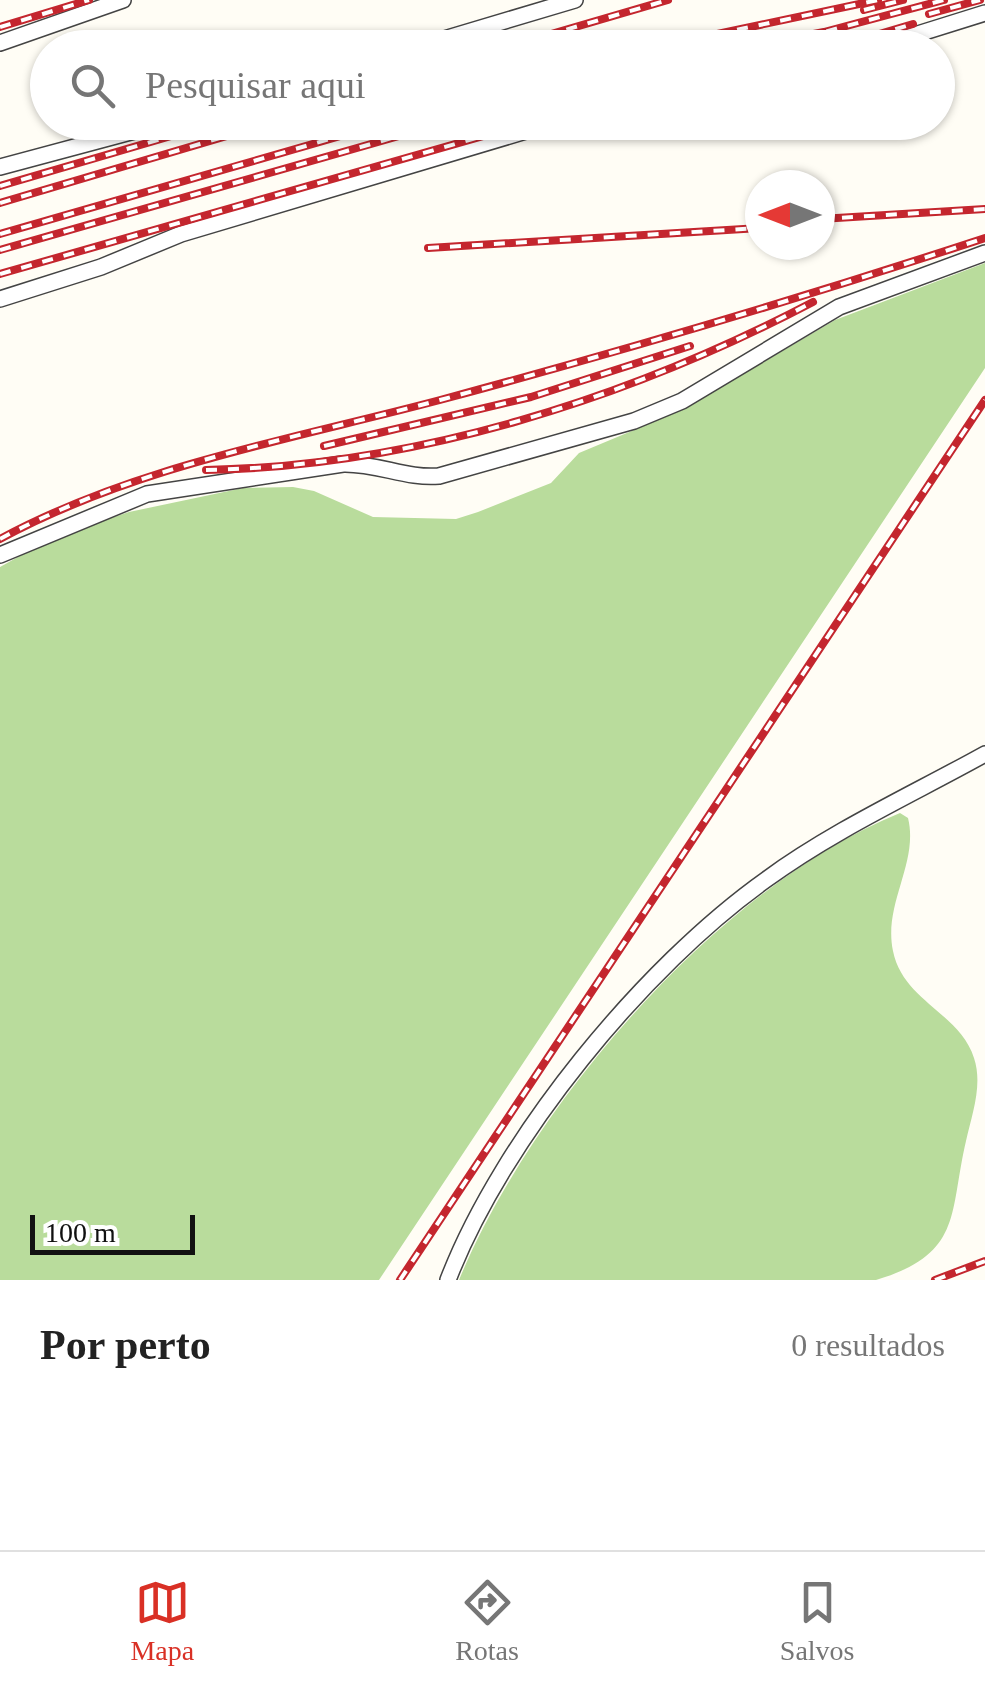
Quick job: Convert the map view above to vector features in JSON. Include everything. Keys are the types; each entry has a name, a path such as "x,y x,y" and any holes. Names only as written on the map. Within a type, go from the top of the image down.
{"lane":[{"path":"35,30 123,0"},
{"path":"474,30 575,0"},
{"path":"931,30 985,13"},
{"path":"0,42 30,32"},
{"path":"0,167 101,140"},
{"path":"0,299 101,267 181,234 496,140"},
{"path":"0,555 147,494 343,464 366,463 423,477 439,476 634,421 682,400 839,307 985,252"},
{"path":"448,1280 476,1219 537,1120 618,1019 691,940 792,862 985,754"}],"green space":[{"path":"985,263 985,368 379,1280 0,1280 0,567 54,537 129,512 243,488 293,487 314,491 373,517 456,519 551,483 579,453 682,410 835,320"},
{"path":"900,813 908,818 910,835 893,917 893,951 908,982 967,1043 977,1079 953,1210 938,1244 904,1270 876,1280 459,1280 492,1212 534,1142 583,1073 640,1007 701,946 766,891 833,846"}],"railway":[{"path":"0,27 89,0"},
{"path":"565,30 668,0"},
{"path":"736,30 878,0"},
{"path":"864,10 903,0"},
{"path":"832,30 944,0"},
{"path":"929,14 980,0"},
{"path":"893,30 913,24"},
{"path":"0,186 157,140"},
{"path":"0,203 213,140"},
{"path":"0,234 326,140"},
{"path":"0,250 385,140"},
{"path":"0,274 469,140"},
{"path":"835,218 985,209"},
{"path":"428,248 745,229"},
{"path":"0,539 105,492 160,473 577,362 985,238"},
{"path":"206,470 363,456 518,421 669,369 813,302"},
{"path":"324,446 531,397 690,346"},
{"path":"400,1280 985,400"},
{"path":"935,1280 985,1261"}]}
